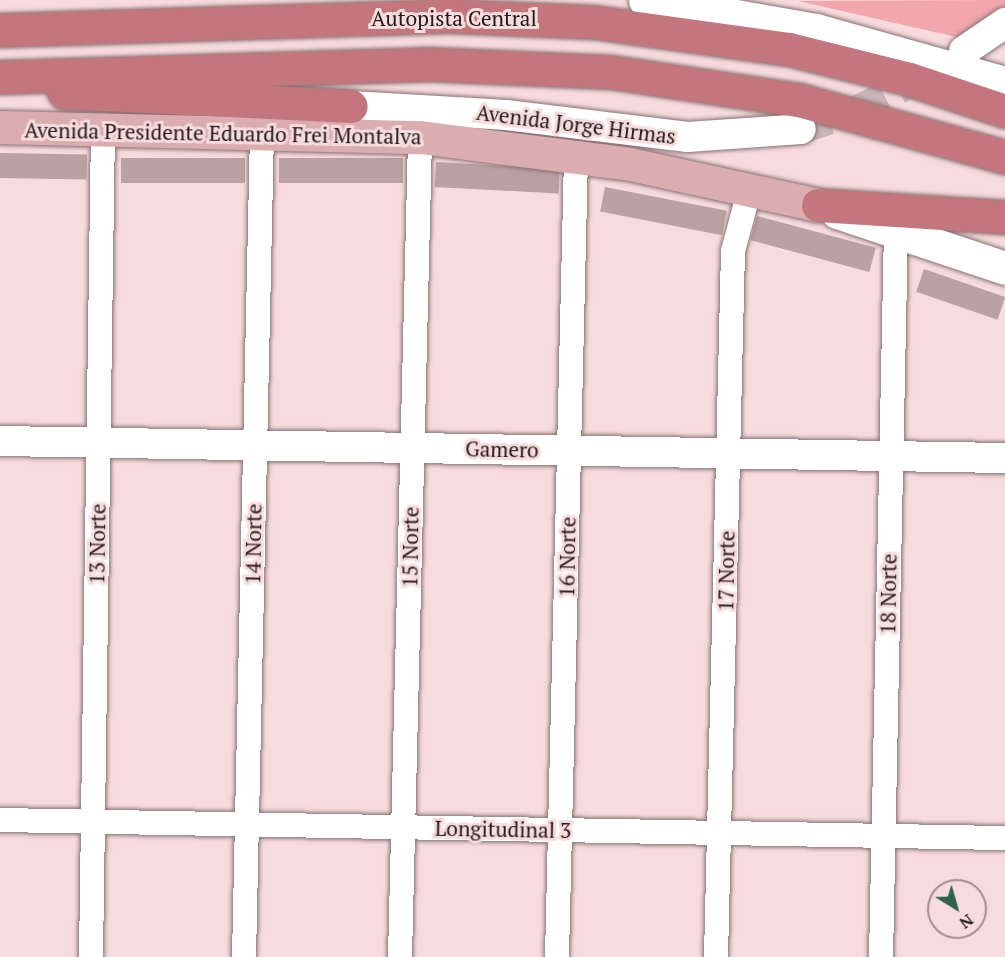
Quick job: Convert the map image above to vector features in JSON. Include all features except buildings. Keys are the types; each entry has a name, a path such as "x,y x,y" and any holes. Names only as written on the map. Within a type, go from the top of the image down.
{"highway":[{"name":"Autopista Central","path":"0,30 386,17 594,22 789,49 909,79 1005,111"},
{"path":"0,79 427,64 611,72 799,100 1005,158"},
{"path":"0,79 137,99 270,99 351,106"},
{"path":"818,205 1005,217"}],"main road":[{"path":"645,0 816,30 1005,83"},
{"path":"10,127 351,106"},
{"name":"Avenida Presidente Eduardo Frei Montalva","path":"10,127 103,132 262,130 420,137 576,156 750,188 818,205 1005,268"}],"street":[{"path":"964,51 1005,23"},
{"name":"Avenida Jorge Hirmas","path":"351,106 472,112 688,137 801,129"},
{"name":"14 Norte","path":"244,957 262,130"},
{"name":"13 Norte","path":"91,957 103,132"},
{"name":"15 Norte","path":"400,957 420,137"},
{"name":"16 Norte","path":"557,957 576,156"},
{"name":"17 Norte","path":"716,957 733,251 750,188"},
{"name":"18 Norte","path":"881,957 896,231"},
{"name":"Gamero","path":"0,441 1005,458"},
{"name":"Longitudinal 3","path":"0,820 1005,838"}],"shaded area":[{"path":"1005,0 1005,7 961,38 798,1"}],"tunnel":[{"path":"801,129 858,110 930,73"}]}
